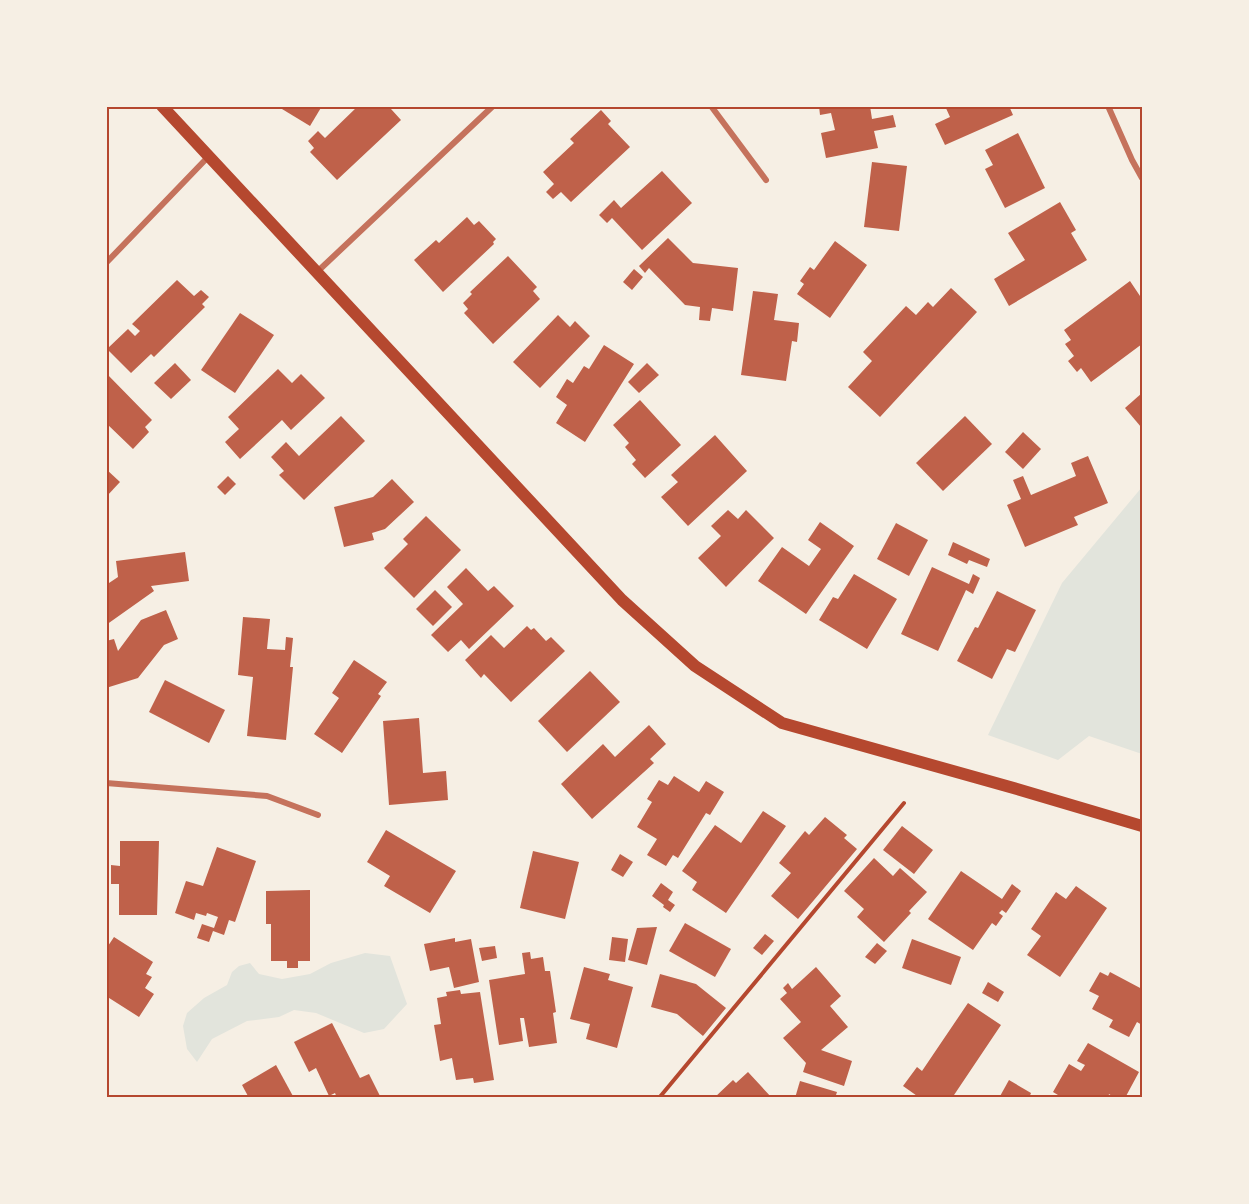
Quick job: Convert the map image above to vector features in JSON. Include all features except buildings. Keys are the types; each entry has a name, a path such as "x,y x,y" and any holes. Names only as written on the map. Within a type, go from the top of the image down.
{"main road":[{"path":"162,106 622,600 695,666 782,723 1143,826"}],"street":[{"path":"316,272 493,106"},
{"path":"711,106 766,180"},
{"path":"1108,106 1132,160 1143,178"},
{"path":"106,263 208,157"},
{"path":"106,783 267,796 318,815"}],"path":[{"path":"659,1098 904,803"}],"shaded area":[{"path":"1142,487 1142,754 1089,736 1058,760 988,735 1062,583"},
{"path":"365,953 390,956 407,1004 384,1029 364,1033 316,1013 294,1010 279,1017 247,1021 212,1039 197,1062 187,1049 183,1026 187,1013 204,998 227,985 232,972 239,966 250,963 259,974 282,979 310,974 331,963"}]}
